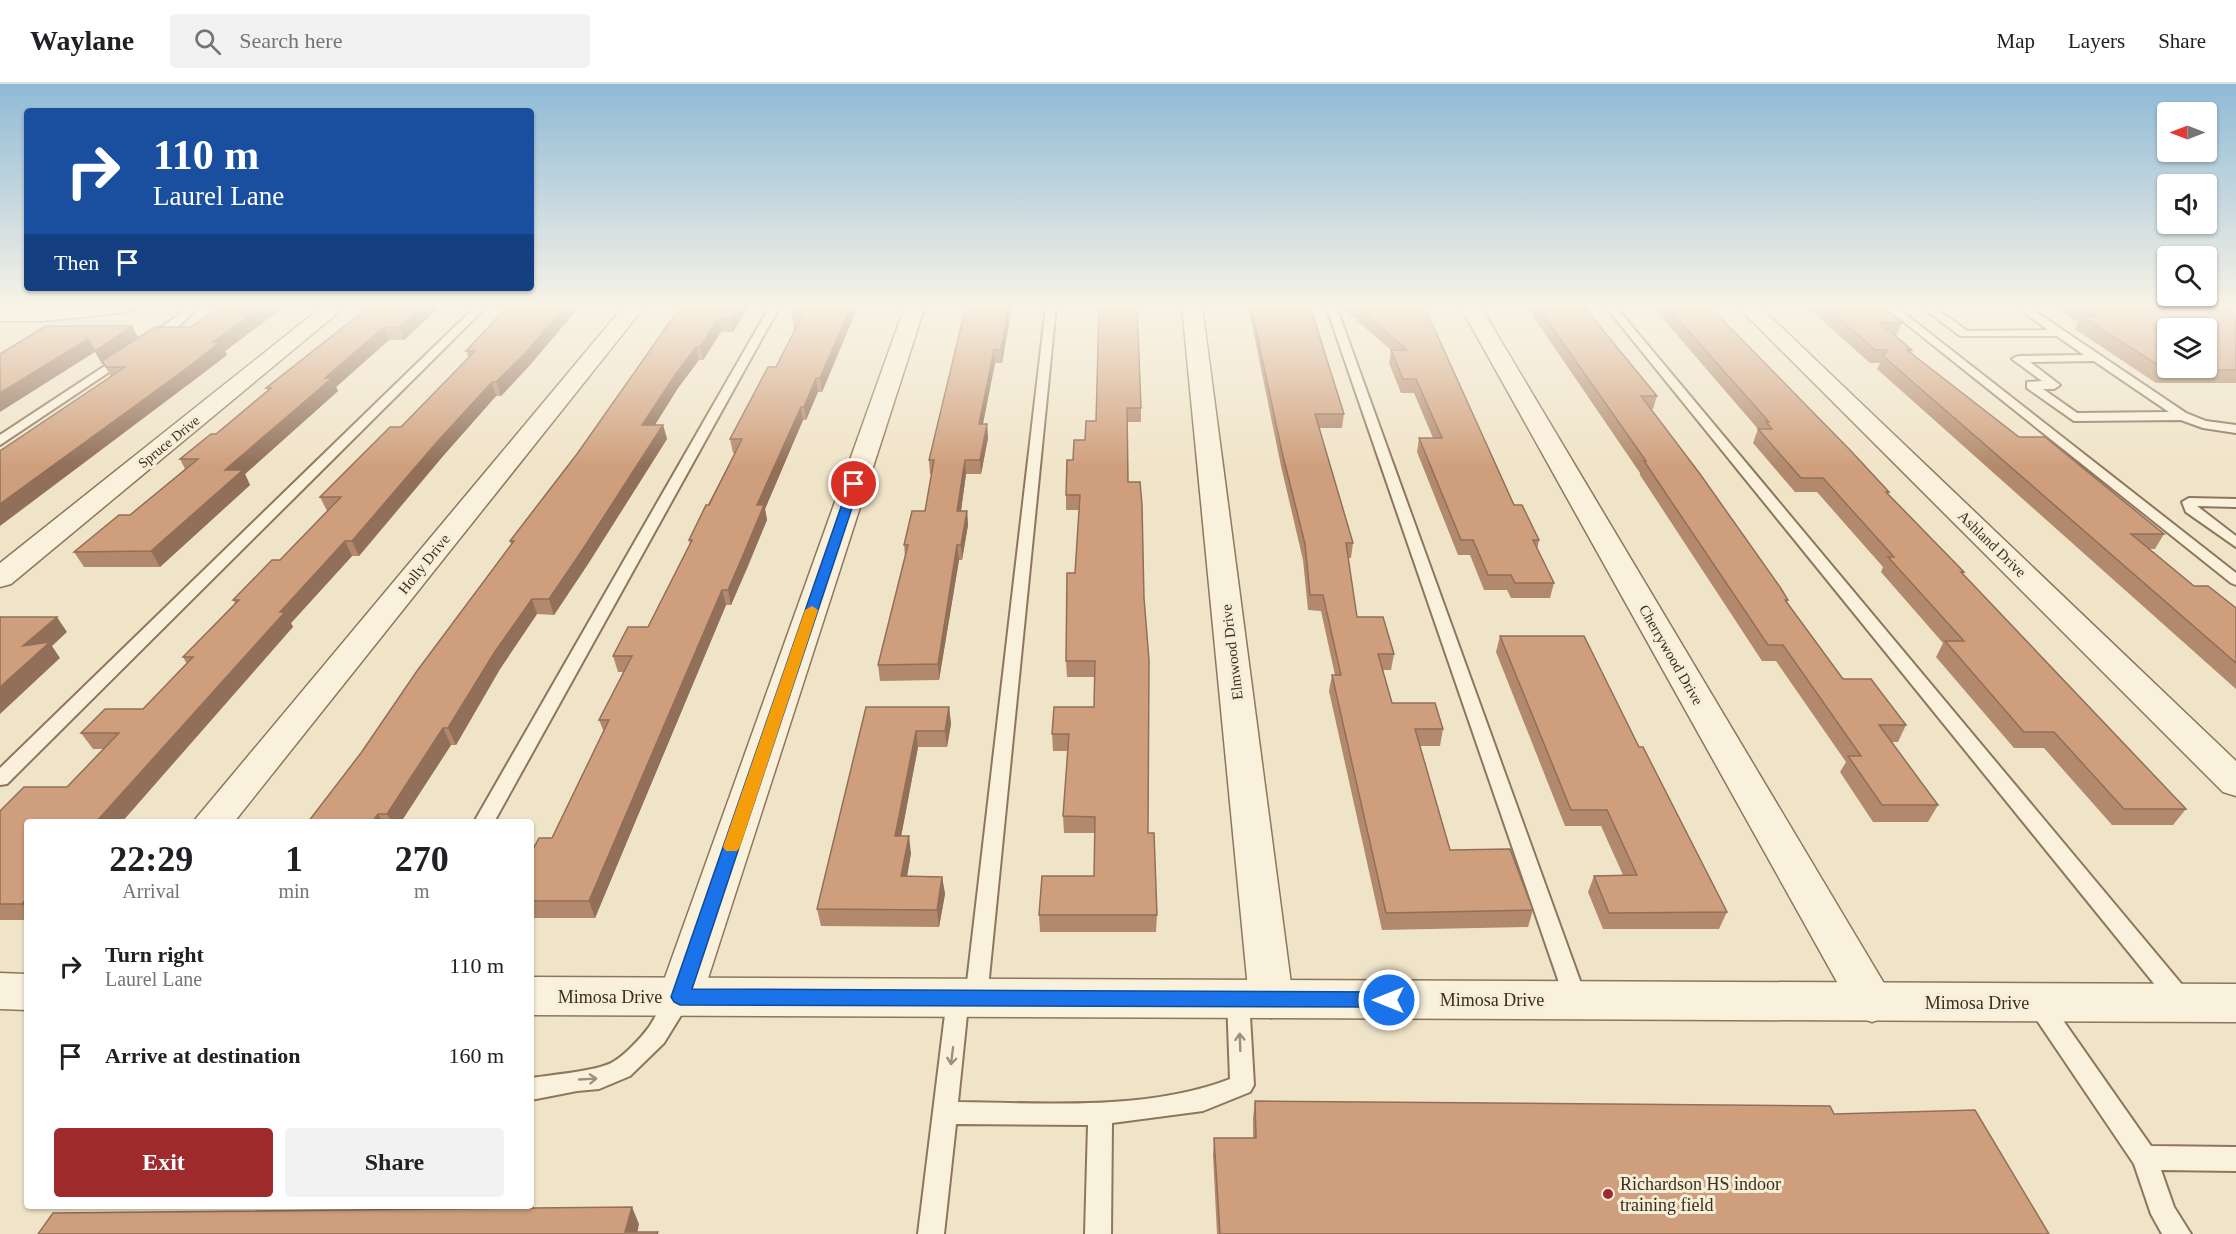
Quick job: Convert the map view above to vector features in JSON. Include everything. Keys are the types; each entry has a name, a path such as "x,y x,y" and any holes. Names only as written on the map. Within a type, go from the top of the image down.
{"street":[{"name":"Spruce Drive","path":"0,578 270,360"},
{"name":"Holly Drive","path":"215,819 591,360"},
{"path":"680,997 897,360"},
{"name":"Elmwood Drive","path":"1197,360 1255,999"},
{"name":"Cherrywood Drive","path":"1501,360 1872,1003"},
{"name":"Ashland Drive","path":"1803,360 2236,783"},
{"path":"0,991 24,992"},
{"name":"Mimosa Drive","path":"534,996 2236,1003"}],"lane":[{"path":"0,441 121,360"},
{"path":"0,779 427,360"},
{"path":"486,819 745,360"},
{"path":"931,1234 945,1113 967,998 1044,360"},
{"path":"1350,360 1576,1000"},
{"path":"1654,360 2184,1003"},
{"path":"1957,360 2236,580"},
{"path":"2019,360 2054,385 2031,385 2074,417 2182,416"},
{"path":"2099,360 2182,416 2203,424 2236,429"},
{"path":"2236,502 2189,502 2191,509 2236,543"},
{"path":"534,1088 599,1078 622,1069 656,1036 680,997"},
{"path":"945,1113 1100,1114 1203,1100 1242,1085 1255,999"},
{"path":"2038,1003 2144,1158 2164,1214 2178,1234"},
{"path":"1098,1234 1100,1114"},
{"path":"2144,1158 2236,1160"}],"building":[{"path":"0,360 54,360 0,393"},
{"path":"197,360 0,504 0,451 125,367 106,367 102,361"},
{"path":"302,360 346,360 325,378 332,378 225,470 243,470 151,551 74,552 119,515 130,515 198,459 180,459 211,434 216,434 271,388 266,388"},
{"path":"467,360 518,360 496,382 492,382 352,541 345,541 280,612 285,612 99,819 24,819 24,902 22,904 0,904 0,811 24,787 67,787 119,733 81,733 105,709 143,709 193,657 183,657 239,600 233,600 272,560 280,560 341,497 320,497 390,427 401,427"},
{"path":"643,360 686,360 642,425 663,425 583,549 549,599 532,599 494,653 448,728 443,728 387,814 378,814 374,819 310,819 361,753 417,671 514,541 510,541 577,454"},
{"path":"780,360 828,360 820,378 816,378 804,407 801,407 757,505 764,505 728,590 722,590 589,901 534,901 534,847 539,838 552,838 609,720 599,720 632,656 613,656 628,627 648,627 692,540 689,540 706,505 709,505 742,439 730,439 768,367 776,367"},
{"path":"953,360 992,360 979,424 987,424 980,460 965,460 957,511 967,511 961,545 957,545 938,664 878,665 908,545 904,545 912,511 925,511 934,460 929,460"},
{"path":"1098,360 1139,360 1141,408 1127,408 1128,482 1140,482 1142,505 1144,598 1149,660 1148,833 1154,833 1157,915 1039,915 1042,876 1094,876 1095,817 1063,816 1069,734 1052,734 1054,707 1094,707 1095,661 1066,661 1067,573 1075,573 1080,495 1066,495 1067,460 1073,460 1074,440 1085,440 1086,421 1096,421"},
{"path":"1262,360 1327,360 1344,414 1315,414 1353,543 1346,543 1357,617 1383,617 1394,654 1378,654 1392,703 1435,703 1443,729 1415,729 1450,850 1510,849 1533,910 1386,913 1332,675 1341,675 1323,595 1310,595 1305,544"},
{"path":"1395,360 1448,360 1514,505 1522,505 1539,540 1533,540 1554,583 1515,583 1511,575 1488,575 1473,540 1461,540 1419,438 1442,438 1416,379 1403,379"},
{"path":"1575,360 1627,360 1657,396 1641,396 1700,474 1780,587 1788,600 1785,600 1843,679 1871,679 1906,725 1879,725 1938,805 1882,805 1848,756 1861,756 1783,645 1768,645 1644,461 1646,461"},
{"path":"1714,360 1762,360 1851,451 1889,492 1886,492 2186,809 2124,809 2054,732 2024,732 1945,641 1964,641 1888,557 1894,557 1823,478 1801,478 1758,429 1772,429 1766,422 1769,422"},
{"path":"1887,360 1919,360 2019,437 2045,437 2164,534 2131,534 2194,586 2208,586 2236,608 2236,663"},
{"path":"2217,360 2236,360 2236,370 2217,370"},
{"path":"0,617 57,617 23,646 50,642 0,687"},
{"path":"1500,636 1584,636 1639,747 1643,747 1727,912 1609,913 1594,876 1637,875 1607,810 1571,810"},
{"path":"866,707 949,707 945,731 916,731 895,836 909,836 901,876 942,877 937,910 817,909"},
{"name":"Richardson HS indoor training field","path":"1255,1101 1830,1106 1834,1114 1975,1110 2049,1234 1220,1234 1214,1138 1256,1138"},
{"path":"632,1207 625,1232 658,1232 657,1234 38,1234 53,1213"}],"slow traffic":[{"path":"731,847 812,610"}],"place":[{"name":"Richardson HS indoor training field","path":"1608,1194"}],"route":[{"path":"854,484 680,997 1389,1000"}]}
